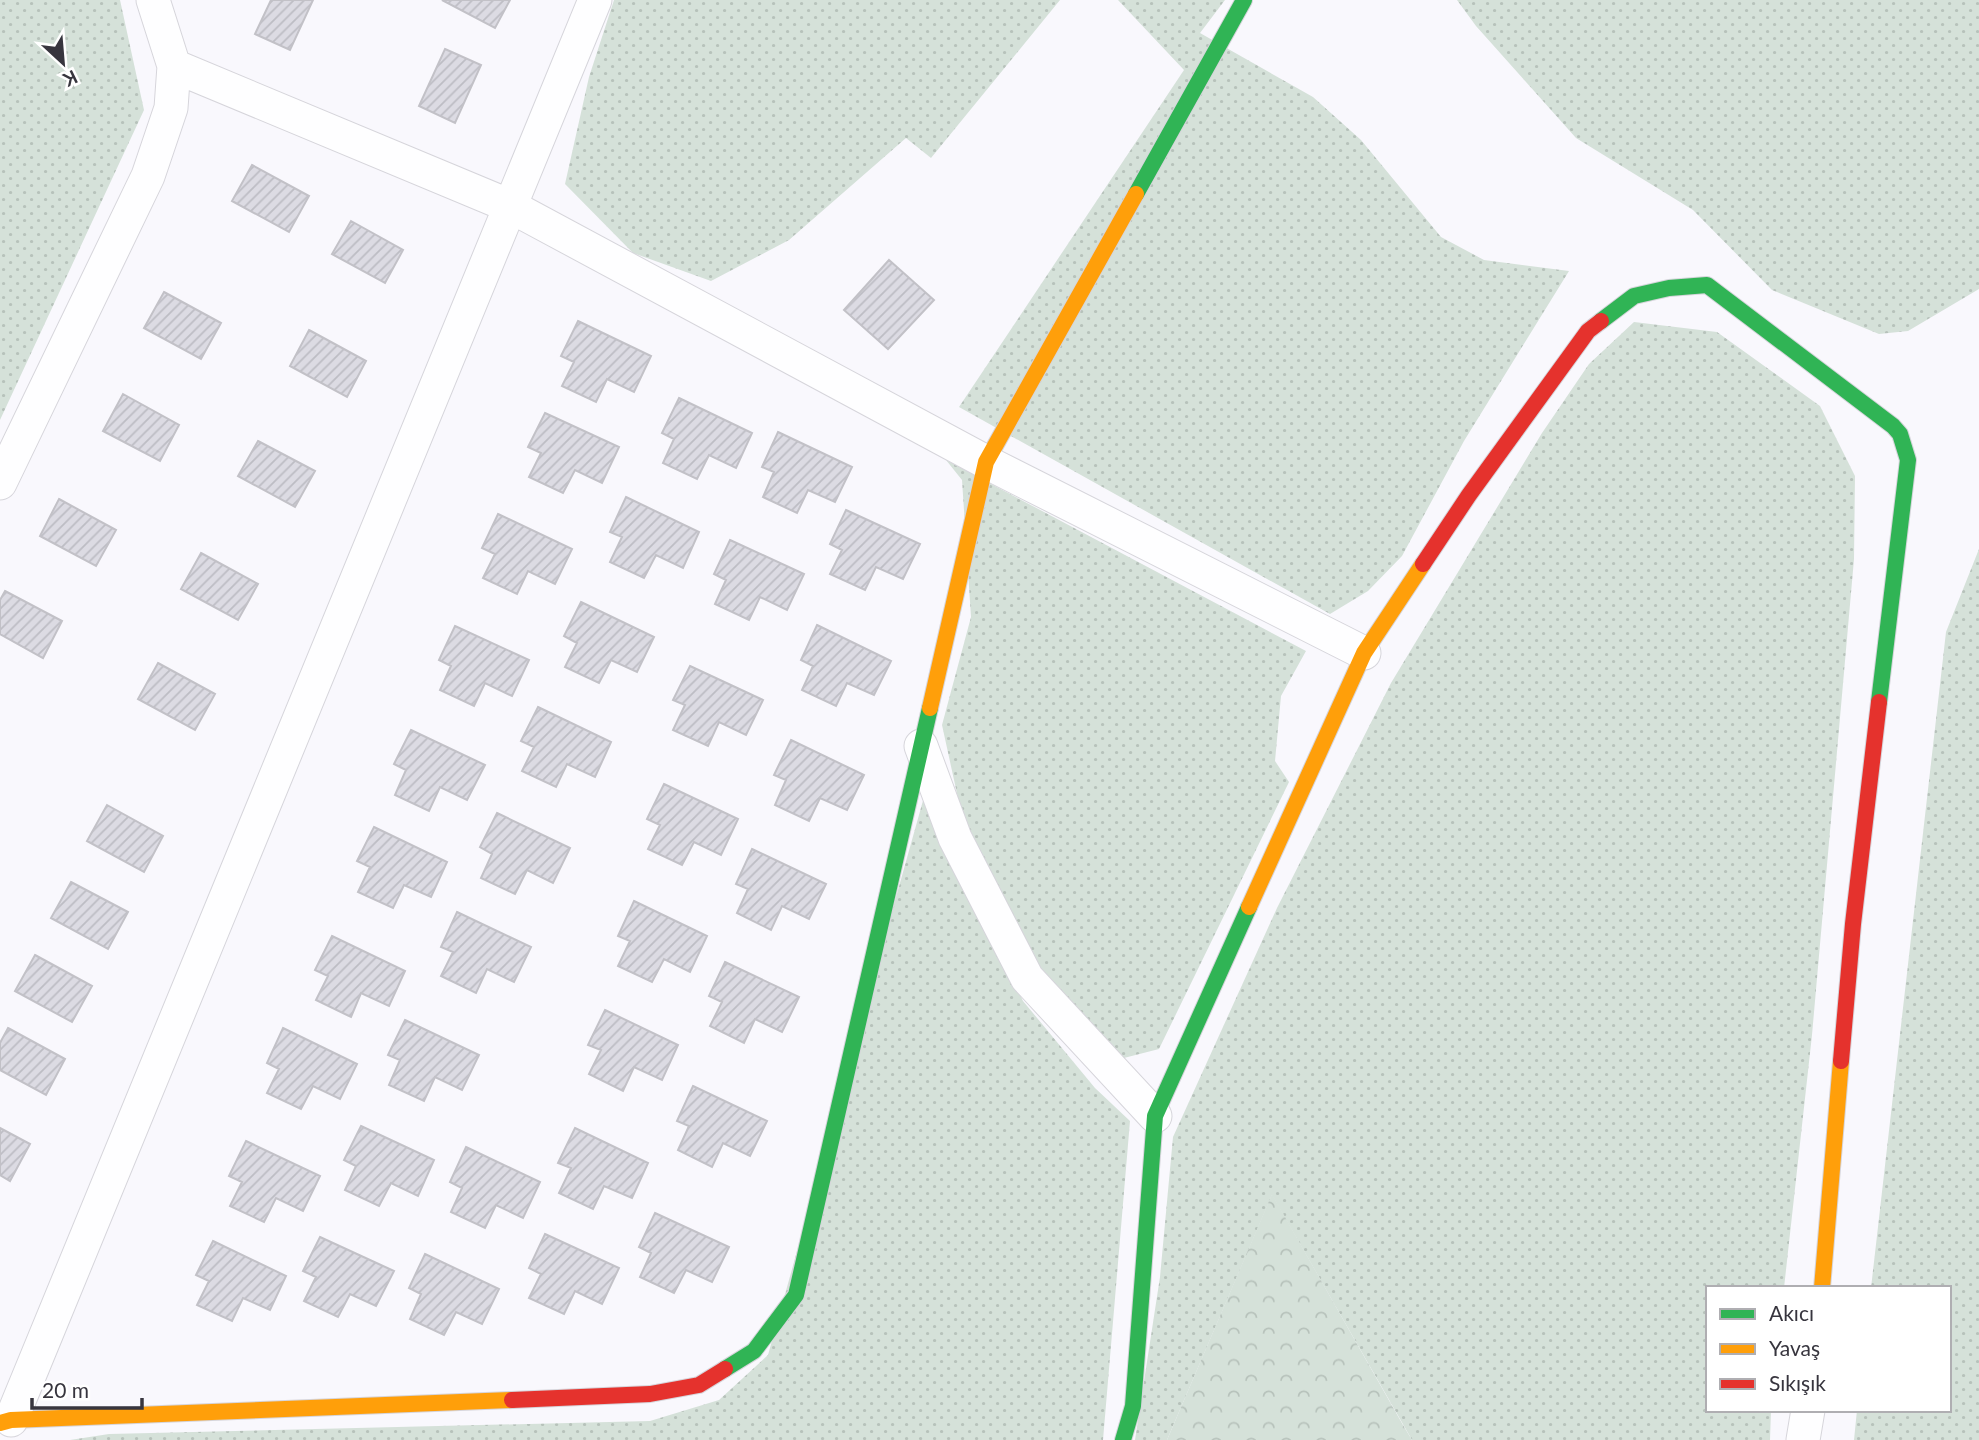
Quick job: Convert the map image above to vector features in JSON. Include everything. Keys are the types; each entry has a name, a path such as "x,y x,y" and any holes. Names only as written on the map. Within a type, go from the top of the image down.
{"street":[{"path":"0,483 148,176 171,108 174,66 153,0"},
{"path":"595,0 6,1422 650,1394 699,1385 754,1351 796,1295 986,462 1244,0"},
{"path":"174,66 510,206 986,462 1364,653"},
{"path":"1124,1440 1133,1406 1155,1116 1364,653 1469,495 1588,331 1634,296 1669,288 1707,285 1893,426 1900,434 1908,460 1853,924 1822,1286"},
{"path":"921,746 955,838 1027,978 1155,1116"},
{"path":"1803,1440 1808,1412"}],"green space":[{"path":"0,0 120,0 144,110 0,420"},
{"path":"614,0 1060,0 931,158 906,138 789,240 711,281 633,253 565,184 589,77"},
{"path":"1118,0 1225,0 1200,33 1313,97 1361,140 1441,237 1484,260 1569,271 1464,441 1402,556 1368,591 1330,614 959,407 1184,70"},
{"path":"1457,0 1979,0 1979,289 1908,331 1879,334 1772,290 1693,210 1576,138 1476,26"},
{"path":"1634,322 1717,332 1820,406 1855,476 1854,559 1812,1035 1784,1286 1706,1286 1706,1412 1771,1412 1770,1440 1412,1440 1272,1195 1167,1440 1135,1440 1160,1277 1173,1137 1277,908 1391,683 1542,433 1589,364"},
{"path":"946,460 1306,651 1281,696 1275,761 1289,782 1159,1049 1120,1059 1038,965 961,812 942,725 971,617 962,480"},
{"path":"1979,549 1979,1440 1854,1440 1857,1412 1951,1412 1951,1286 1871,1286 1946,632"},
{"path":"924,797 1023,1001 1095,1088 1130,1121 1103,1440 70,1440 109,1434 650,1421 719,1400 768,1355"},
{"path":"1272,1194 1403,1425 1412,1440 1167,1440"}],"building":[{"path":"271,0 313,0 290,50 255,34"},
{"path":"442,0 510,0 495,28"},
{"path":"445,49 481,65 455,123 419,106"},
{"path":"252,165 309,196 289,232 232,201"},
{"path":"351,221 403,250 385,283 332,254"},
{"path":"889,260 934,300 888,349 844,310"},
{"path":"164,292 221,323 201,359 144,328"},
{"path":"578,321 651,356 634,392 607,379 596,402 562,386 574,362 561,356"},
{"path":"309,330 366,361 347,397 290,366"},
{"path":"123,394 179,425 160,461 103,431"},
{"path":"679,398 752,433 736,468 709,455 697,479 663,463 674,439 662,433"},
{"path":"545,413 619,447 602,483 575,470 563,493 529,477 541,453 528,447"},
{"path":"778,432 852,467 835,502 808,490 797,513 763,497 774,472 762,467"},
{"path":"258,441 315,471 295,507 238,476"},
{"path":"626,497 699,532 683,568 656,555 644,578 610,562 622,537 610,532"},
{"path":"59,499 116,530 96,566 40,536"},
{"path":"846,510 920,544 903,579 876,567 865,590 830,574 842,550 830,544"},
{"path":"498,514 572,549 555,584 528,571 517,594 483,578 495,554 482,548"},
{"path":"730,540 804,574 787,610 760,597 749,620 715,604 726,580 714,574"},
{"path":"201,553 258,584 238,620 181,589"},
{"path":"5,591 62,621 43,658 0,634 0,600"},
{"path":"581,602 654,637 637,672 611,660 599,683 565,667 577,643 564,636"},
{"path":"817,625 891,661 874,695 847,683 836,706 802,690 813,666 801,660"},
{"path":"455,626 529,660 512,696 485,683 474,706 440,690 451,666 439,660"},
{"path":"158,663 215,694 195,730 138,699"},
{"path":"690,666 763,700 746,735 719,722 708,746 673,730 685,705 673,700"},
{"path":"538,707 611,742 595,777 567,764 556,787 522,771 534,747 521,741"},
{"path":"411,730 485,765 467,800 440,787 429,811 395,795 406,770 394,764"},
{"path":"791,740 864,775 847,810 820,798 809,821 775,805 786,780 774,775"},
{"path":"664,784 738,819 721,855 694,842 682,865 648,849 660,825 647,819"},
{"path":"107,805 163,836 144,872 87,841"},
{"path":"497,813 570,848 553,883 527,870 515,894 481,878 492,854 480,847"},
{"path":"374,827 447,862 431,897 404,885 393,908 358,892 370,867 357,861"},
{"path":"752,849 826,884 809,919 782,906 771,930 737,913 748,889 736,884"},
{"path":"71,882 128,912 108,949 51,918"},
{"path":"634,901 707,936 690,972 664,959 652,982 618,966 630,941 618,936"},
{"path":"457,912 531,947 514,982 487,969 476,993 441,976 453,952 441,947"},
{"path":"332,936 405,971 389,1006 361,993 351,1017 316,1000 328,976 315,970"},
{"path":"35,955 92,986 72,1022 15,991"},
{"path":"725,962 799,997 782,1032 755,1019 744,1043 710,1026 722,1002 709,996"},
{"path":"605,1010 678,1045 662,1080 634,1067 623,1091 589,1074 601,1050 588,1045"},
{"path":"405,1020 479,1055 462,1090 435,1077 424,1101 389,1085 400,1060 388,1055"},
{"path":"8,1028 65,1059 46,1095 0,1070 0,1043"},
{"path":"283,1028 357,1064 340,1099 313,1086 301,1109 267,1093 279,1069 267,1063"},
{"path":"693,1086 767,1121 750,1156 723,1143 712,1167 678,1150 689,1126 677,1121"},
{"path":"361,1126 434,1160 418,1196 391,1183 379,1206 345,1190 356,1166 344,1160"},
{"path":"0,1128 30,1144 10,1181 0,1175"},
{"path":"575,1128 648,1163 632,1198 604,1186 593,1209 559,1193 571,1168 558,1163"},
{"path":"246,1141 320,1176 303,1211 276,1198 264,1222 230,1206 242,1182 229,1176"},
{"path":"466,1147 540,1182 523,1218 496,1205 485,1228 451,1212 462,1188 450,1182"},
{"path":"655,1213 729,1247 712,1282 686,1270 674,1293 640,1277 651,1253 639,1247"},
{"path":"545,1234 619,1268 602,1304 575,1291 564,1314 529,1298 541,1274 529,1268"},
{"path":"320,1237 394,1271 376,1306 350,1294 338,1317 304,1301 316,1277 303,1271"},
{"path":"213,1241 286,1276 270,1310 243,1298 232,1321 197,1305 209,1281 196,1275"},
{"path":"425,1254 499,1289 482,1324 456,1312 444,1335 410,1319 421,1294 409,1288"}],"traffic: fast":[{"path":"1136,194 1244,0"},
{"path":"1601,321 1634,296 1669,288 1707,285 1900,434 1908,460 1879,702"},
{"path":"725,1369 754,1351 796,1295 930,708"},
{"path":"1123,1440 1133,1406 1155,1116 1249,907"}],"traffic: slow":[{"path":"930,708 986,462 1136,194"},
{"path":"1249,907 1364,653 1423,564"},
{"path":"1822,1286 1841,1061"},
{"path":"0,1423 11,1420 512,1400"}],"traffic: jam":[{"path":"1423,564 1469,495 1588,331 1601,321"},
{"path":"1841,1061 1853,924 1879,702"},
{"path":"512,1400 650,1394 699,1385 725,1369"}]}
